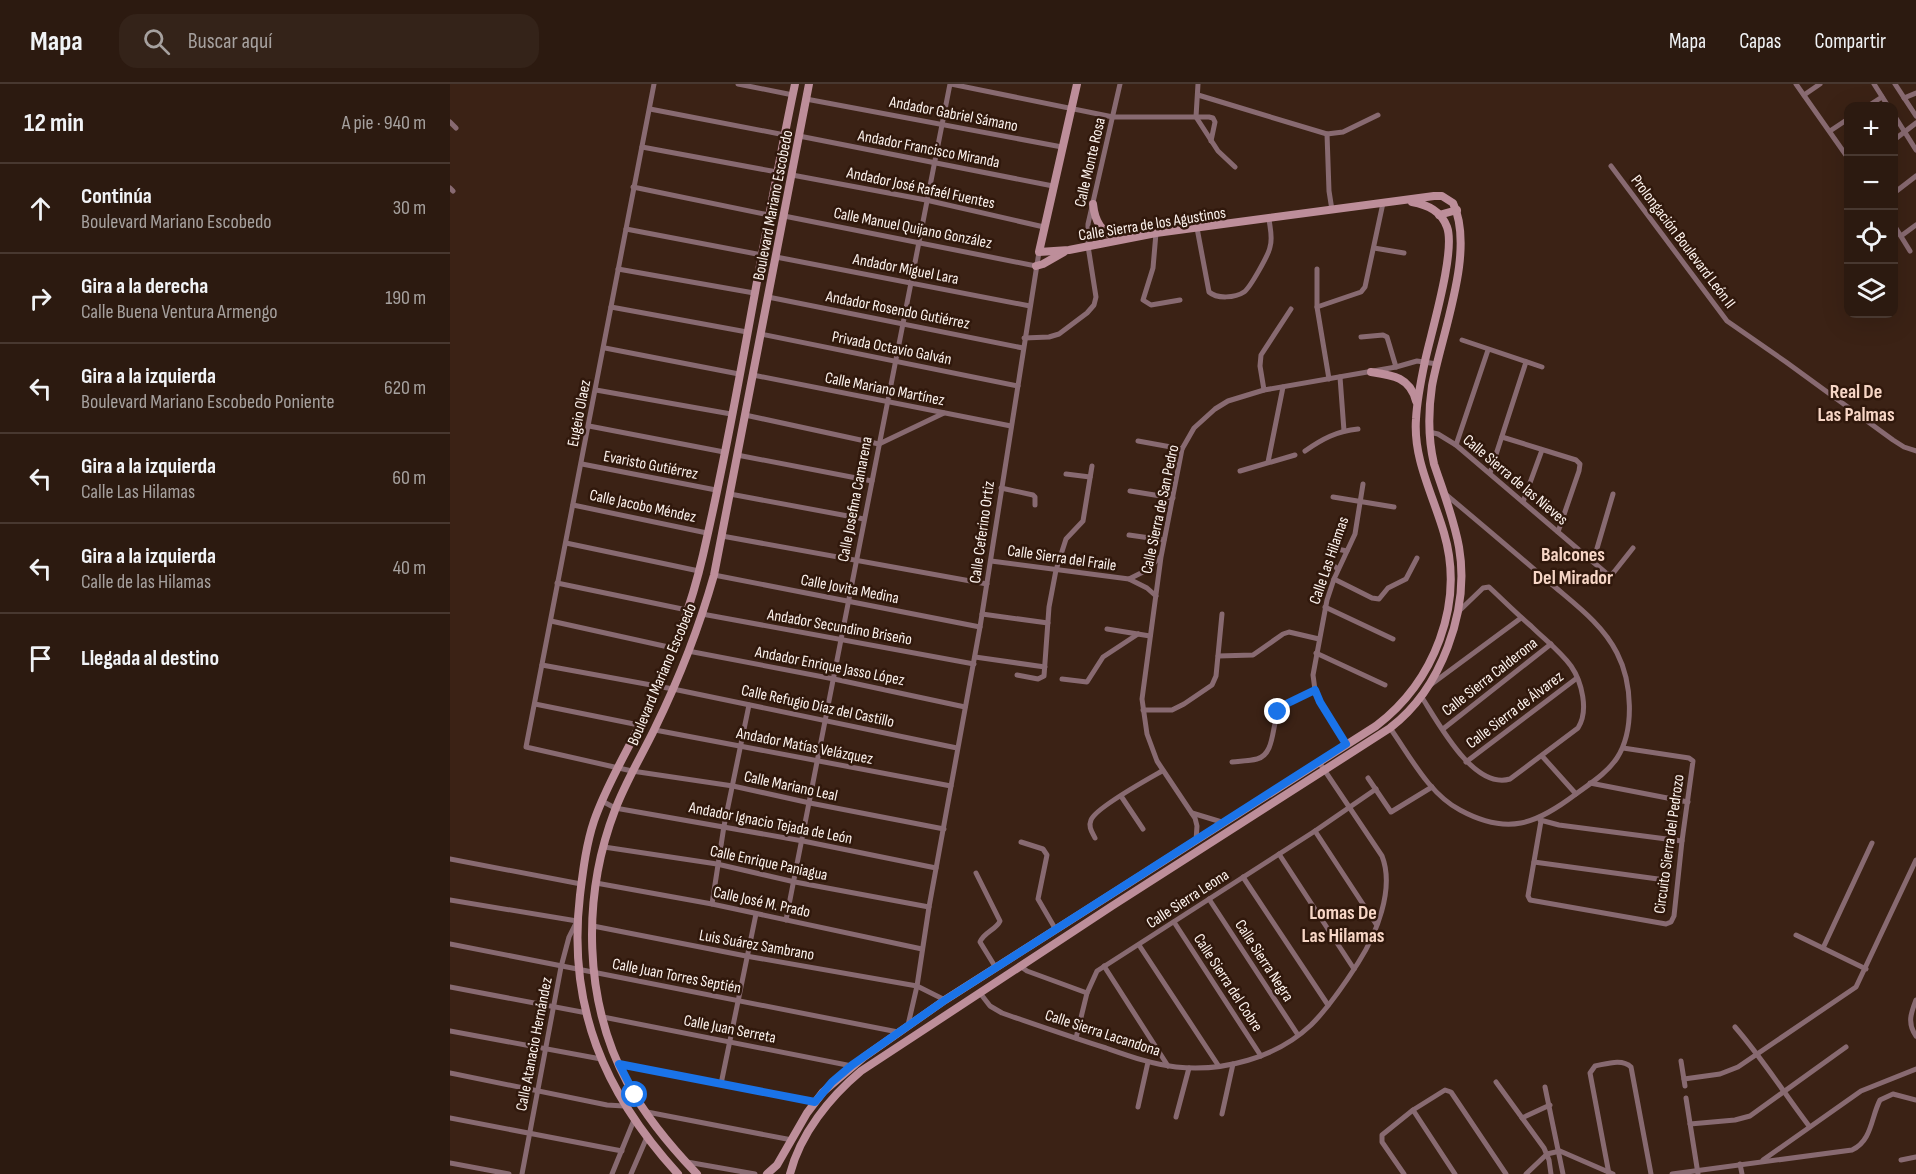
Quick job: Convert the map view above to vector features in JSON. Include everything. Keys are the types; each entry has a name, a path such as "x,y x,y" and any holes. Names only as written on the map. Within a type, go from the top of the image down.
{"street":[{"name":"Eugeio Olaez","path":"617,767 526,747 654,84"},
{"path":"738,84 793,95"},
{"name":"Boulevard Mariano Escobedo","path":"678,1174 646,1137 624,1106 607,1074 582,1000 578,970 577,921 590,835 617,767 639,725 673,648 699,571 795,84"},
{"name":"Boulevard Mariano Escobedo","path":"697,1174 647,1112 629,1085 619,1064 603,1017 595,973 593,926 596,883 615,808 673,689 702,614 714,575 809,84"},
{"path":"950,84 1113,117 1212,118 1215,122 1211,141"},
{"name":"Calle Josefina Camarena","path":"786,920 819,762 894,362 950,84"},
{"name":"Calle Ceferino Ortiz","path":"908,1027 974,664 1036,266 1077,84"},
{"name":"Calle Monte Rosa","path":"1024,338 1049,337 1059,334 1094,305 1096,297 1088,246 1088,224 1120,84"},
{"path":"1198,84 1196,117 1218,151 1235,167"},
{"path":"1796,84 1847,156"},
{"path":"1804,95 1820,84"},
{"path":"1874,84 1885,102"},
{"path":"1895,84 1916,116"},
{"path":"1904,98 1916,93"},
{"path":"1198,95 1327,134 1343,132 1378,115"},
{"path":"1874,102 1882,97"},
{"name":"Andador Gabriel Sámano","path":"806,99 1062,147"},
{"path":"650,109 785,135"},
{"path":"450,122 456,128"},
{"path":"1830,131 1844,122"},
{"path":"1898,122 1916,150"},
{"path":"1898,137 1916,123"},
{"path":"1327,134 1332,210"},
{"name":"Andador Francisco Miranda","path":"799,136 1053,186"},
{"path":"642,147 777,172"},
{"name":"Prolongación Boulevard León II","path":"1611,166 1727,321 1893,440 1916,451"},
{"name":"Andador José Rafaél Fuentes","path":"792,175 926,200 1044,227"},
{"path":"1898,189 1916,176"},
{"path":"775,183 790,186"},
{"path":"633,187 769,215"},
{"name":"Calle Sierra de los Agustinos","path":"1039,252 1069,250 1156,233 1442,196 1454,203 1457,210"},
{"path":"790,1174 809,1131 848,1082 873,1062 1322,766 1346,744 1385,719 1404,701 1426,670 1440,642 1444,627 1450,595 1449,553 1445,534 1420,463 1416,435 1417,407 1449,243 1447,227 1439,214 1427,206 1405,200"},
{"path":"1317,307 1361,292 1368,278 1383,203"},
{"path":"1093,204 1098,224 1103,231 1120,240"},
{"path":"767,1174 777,1165 815,1102 832,1082 852,1065 945,1000 1225,822 1390,728 1407,713 1427,687 1446,651 1457,613 1460,583 1459,550 1434,464 1429,432 1430,402 1460,258 1462,235 1457,210 1439,214"},
{"name":"Calle Manuel Quijano González","path":"784,216 1036,266"},
{"path":"1197,228 1208,289 1211,295 1221,297 1239,294 1248,288 1270,250 1269,219"},
{"path":"1901,236 1916,225"},
{"path":"626,229 762,255"},
{"path":"1898,232 1910,251"},
{"path":"1156,233 1154,268 1143,300 1147,304 1155,305 1180,300"},
{"path":"1374,248 1404,253"},
{"path":"1036,266 1069,250"},
{"name":"Andador Miguel Lara","path":"776,257 1030,306"},
{"path":"618,269 754,294"},
{"path":"1317,269 1317,307 1329,379"},
{"name":"Andador Rosendo Gutiérrez","path":"768,297 903,322 1023,348"},
{"path":"611,307 747,332"},
{"path":"1264,390 1260,366 1261,355 1292,309"},
{"name":"Privada Octavio Galván","path":"761,334 1018,386"},
{"path":"1361,337 1383,335 1387,337 1396,367"},
{"path":"1462,340 1542,367"},
{"path":"604,348 739,374"},
{"path":"1456,444 1488,350"},
{"name":"Calle Sierra de San Pedro","path":"1196,841 1197,826 1191,812 1162,771 1150,744 1143,710 1143,687 1161,557 1182,449 1194,428 1215,408 1244,395 1417,362 1437,364"},
{"path":"1490,473 1526,362"},
{"path":"1371,372 1405,381 1414,393 1417,407"},
{"name":"Calle Mariano Martínez","path":"753,375 1011,426"},
{"path":"1340,377 1344,431"},
{"path":"1268,462 1282,387"},
{"path":"596,390 731,414"},
{"path":"745,415 879,444 944,413"},
{"path":"589,426 724,452"},
{"path":"1305,451 1330,435 1358,429"},
{"name":"Calle Sierra de las Nieves","path":"1429,432 1438,434 1456,444 1557,532 1611,574 1633,548"},
{"path":"1502,437 1576,460 1580,464 1557,532"},
{"path":"1138,441 1182,449"},
{"path":"1523,502 1542,450"},
{"path":"737,455 872,481"},
{"path":"1240,471 1295,455"},
{"name":"Evaristo Gutiérrez","path":"582,464 716,490"},
{"path":"1017,675 1038,679 1044,676 1049,608 1056,570 1066,539 1083,521 1092,466"},
{"path":"1066,474 1090,477"},
{"name":"Calle Las Hilamas","path":"1346,744 1320,702 1315,690 1313,675 1325,607 1334,579 1355,534 1363,484"},
{"path":"1001,488 1033,495 1035,505"},
{"path":"1130,490 1173,498"},
{"path":"1443,492 1593,621 1610,642 1622,665 1629,692 1627,732 1623,748 1611,766 1540,820"},
{"path":"730,494 864,519"},
{"path":"1593,562 1613,494"},
{"path":"1333,497 1394,507"},
{"name":"Calle Jacobo Méndez","path":"573,505 707,532"},
{"path":"1129,535 1164,540"},
{"path":"722,536 987,584"},
{"path":"566,543 699,571"},
{"path":"1338,570 1330,563 1332,553 1337,549 1347,551"},
{"name":"Calle Sierra del Fraile","path":"1129,579 1147,570 1161,557"},
{"path":"1334,579 1372,598 1379,599 1388,588 1406,579 1417,558"},
{"name":"Calle Sierra del Fraile","path":"991,561 1129,579 1147,588 1156,596"},
{"name":"Calle Jovita Medina","path":"714,575 980,627"},
{"path":"557,583 687,610"},
{"path":"1420,696 1466,762 1484,774 1504,780 1510,779 1542,756 1581,724 1584,705 1577,678 1565,658 1551,644 1486,586 1457,613"},
{"path":"1325,607 1393,639"},
{"name":"Andador Secundino Briseño","path":"702,614 974,664"},
{"path":"982,614 1048,623"},
{"path":"1143,710 1172,710 1208,689 1216,676 1222,614"},
{"path":"1427,687 1454,670 1521,618"},
{"path":"551,621 673,648"},
{"path":"1107,629 1150,636"},
{"path":"1218,656 1253,655 1289,632 1319,639"},
{"path":"1062,679 1087,682 1098,663 1108,652 1138,634"},
{"name":"Calle Sierra Calderona","path":"1443,729 1551,644"},
{"name":"Andador Enrique Jasso López","path":"688,651 834,679 965,708"},
{"path":"1316,653 1385,685"},
{"path":"975,657 1044,667"},
{"path":"542,665 657,686"},
{"name":"Calle Sierra de Álvarez","path":"1466,762 1577,678"},
{"name":"Calle Refugio Díaz del Castillo","path":"657,686 957,748"},
{"path":"1232,762 1262,757 1269,747 1280,708 1315,690"},
{"path":"535,704 639,725"},
{"path":"711,904 724,826 749,705"},
{"path":"1390,728 1432,787 1450,804 1473,817 1517,824 1540,820 1682,841"},
{"name":"Andador Matías Velázquez","path":"655,730 951,786"},
{"name":"Circuito Sierra del Pedrozo","path":"1540,820 1528,896 1532,902 1666,924 1671,922 1674,916 1692,759 1623,748"},
{"path":"1542,756 1576,794"},
{"name":"Calle Sierra Lacandona","path":"980,993 995,1010 1148,1062 1168,1066 1189,1068 1251,1061 1298,1035 1317,1018 1354,969 1369,942 1388,888 1386,865 1382,856 1322,766"},
{"name":"Calle Mariano Leal","path":"617,767 733,786 944,829"},
{"path":"1095,838 1090,828 1093,816 1162,771"},
{"path":"1368,778 1391,812 1432,787"},
{"path":"1590,783 1688,802"},
{"name":"Calle Sierra Leona","path":"1076,1038 1087,993 1095,974 1104,966 1376,789"},
{"path":"1121,796 1143,829"},
{"name":"Andador Ignacio Tejada de León","path":"602,801 615,808 724,826 936,868"},
{"path":"1191,812 1225,822"},
{"path":"1314,831 1376,924"},
{"path":"1021,842 1042,849 1047,855 1038,899 1056,930"},
{"path":"1823,948 1872,843"},
{"name":"Calle Enrique Paniagua","path":"604,847 717,864 929,908"},
{"path":"1279,854 1354,969"},
{"path":"450,858 581,884"},
{"path":"1684,1079 1726,1072 1738,1067 1856,987 1916,860"},
{"path":"1534,862 1658,879"},
{"path":"976,873 1000,921 980,942 996,968"},
{"path":"1243,877 1328,1005"},
{"name":"Calle José M. Prado","path":"596,883 711,904 922,949"},
{"path":"1106,897 1112,906"},
{"name":"Calle Sierra Negra","path":"1209,899 1298,1035"},
{"path":"450,900 577,921"},
{"path":"721,1084 756,914"},
{"name":"Calle Atanacio Hernández","path":"522,1174 561,967 568,937 577,921"},
{"name":"Calle Sierra del Cobre","path":"1174,922 1260,1056"},
{"name":"Luis Suárez Sambrano","path":"593,926 917,986"},
{"path":"1796,935 1866,969"},
{"name":"Calle Juan Torres Septién","path":"450,944 898,1032"},
{"path":"1139,945 1218,1065"},
{"path":"1020,966 1026,971 1087,993"},
{"path":"1104,966 1168,1066"},
{"path":"917,986 945,1000"},
{"path":"450,987 587,1013"},
{"path":"1916,1000 1910,1020 1916,1036"},
{"name":"Calle Juan Serreta","path":"603,1017 852,1065"},
{"path":"1735,1027 1757,1053 1809,1126"},
{"path":"450,1031 602,1059"},
{"path":"1690,1124 1742,1118 1757,1111 1846,1047"},
{"path":"1681,1061 1685,1086"},
{"path":"1138,1107 1148,1062"},
{"path":"1610,1174 1591,1070 1595,1066 1624,1062 1631,1067 1651,1174"},
{"path":"619,1064 815,1102"},
{"path":"1222,1114 1233,1064"},
{"path":"1176,1117 1189,1068"},
{"path":"1761,1161 1861,1092 1916,1069"},
{"path":"450,1072 608,1105 624,1106"},
{"path":"1888,1081 1893,1094"},
{"path":"1496,1082 1547,1154 1551,1174"},
{"path":"1545,1087 1563,1174"},
{"path":"1404,1174 1382,1142 1382,1135 1384,1131 1443,1090 1451,1092 1506,1174"},
{"path":"1672,1174 1842,1152 1859,1147 1869,1133 1880,1100 1893,1094 1916,1100"},
{"path":"1686,1098 1698,1172"},
{"path":"1522,1118 1550,1105"},
{"path":"1413,1110 1455,1174"},
{"path":"647,1112 792,1140"},
{"path":"450,1118 622,1151"},
{"path":"612,1174 634,1120"},
{"path":"631,1174 646,1137"},
{"path":"1785,1144 1792,1158"},
{"path":"1526,1174 1547,1154 1560,1151 1610,1174"},
{"path":"1901,1160 1916,1157"},
{"path":"687,1162 755,1174"},
{"path":"450,1163 509,1174"},
{"path":"1740,1164 1742,1174"}],"district":[{"name":"Real De Las Palmas","path":"1856,402"},
{"name":"Balcones Del Mirador","path":"1573,566"},
{"name":"Lomas De Las Hilamas","path":"1343,924"}],"route":[{"path":"635,1095 619,1064 815,1102 832,1082 852,1065 945,1000 1346,744 1315,690 1284,705 1278,712"}]}
